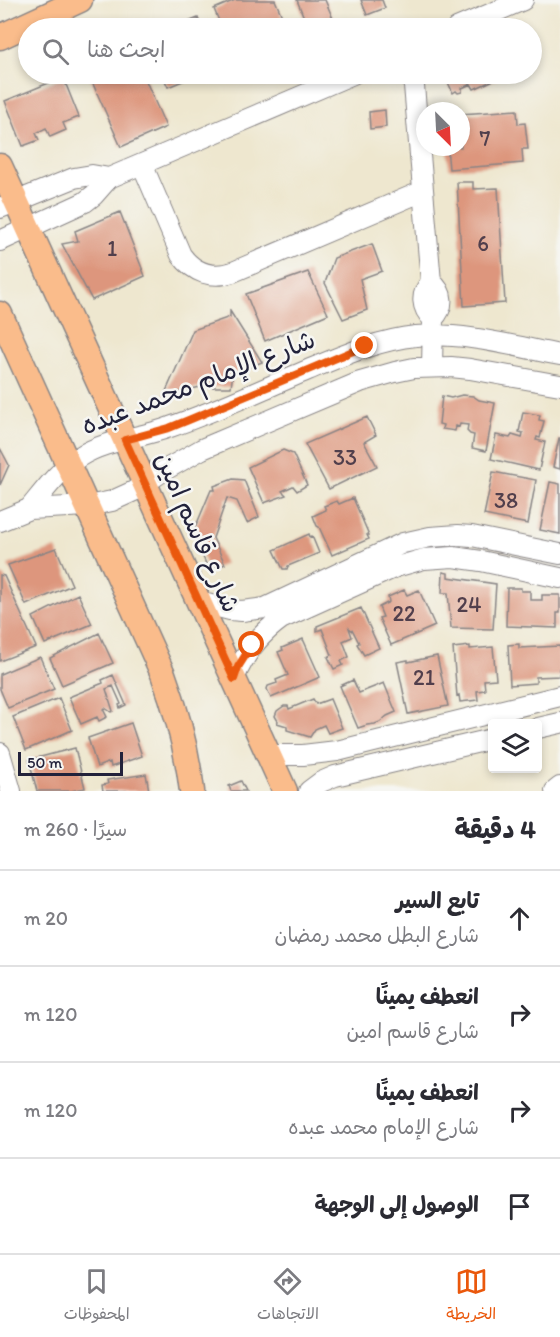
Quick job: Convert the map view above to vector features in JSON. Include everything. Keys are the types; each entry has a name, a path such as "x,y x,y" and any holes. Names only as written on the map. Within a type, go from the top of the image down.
{"main road":[{"path":"41,18 80,0"},
{"path":"0,37 18,29"},
{"name":"شارع قاسم امين","path":"0,166 8,205 28,228 285,791"},
{"path":"0,314 163,674 182,731 192,791"}],"street":[{"path":"481,18 523,0"},
{"path":"0,242 75,207 94,195 110,178 330,84"},
{"path":"414,84 431,282 437,287 433,314 432,367"},
{"path":"142,164 181,255 197,271 211,275 233,272 423,191"},
{"path":"8,205 66,180 92,175 110,178"},
{"name":"شارع الإمام محمد عبده","path":"29,508 69,464 101,446 169,428 365,346 399,338 433,314 479,339 560,355"},
{"path":"0,521 29,508 88,506 118,499 202,449 360,382 395,372 432,367 470,369 560,385"},
{"path":"199,602 230,610 265,608 390,548 430,537 472,536 560,555"},
{"path":"234,679 238,667 252,645 281,620 410,562 438,558 467,559 560,578"},
{"path":"268,755 303,755 337,751 560,696"},
{"path":"542,727 560,723"},
{"path":"309,791 328,778 343,773 488,740"},
{"path":"337,751 343,773"},
{"path":"0,753 11,791"},
{"path":"555,791 560,787"}],"building":[{"path":"235,0 275,0 283,18 218,18 214,9"},
{"path":"297,0 325,0 333,18 304,18"},
{"path":"361,0 382,0 385,8 367,15"},
{"path":"46,84 66,84 79,117 63,123 66,130 50,137 46,128 36,133 39,140 23,146 5,101"},
{"path":"93,84 147,84 166,127 121,147"},
{"path":"449,84 471,84 462,88 462,92 453,93"},
{"path":"471,84 485,84 474,89"},
{"path":"385,110 386,127 370,129 369,112"},
{"path":"517,110 518,124 525,123 528,149 522,149 523,163 449,169 448,156 470,156 470,113"},
{"path":"457,182 473,182 473,189 498,188 505,303 464,306"},
{"path":"120,212 145,276 92,300 62,244 78,241 75,231"},
{"path":"372,244 382,271 360,279 367,310 343,319 325,283 334,258"},
{"path":"308,272 328,314 265,341 246,294"},
{"path":"230,311 262,362 233,373 231,387 200,387 164,396 193,330 230,317"},
{"path":"462,395 495,403 486,451 472,448 474,435 467,431 468,425 460,424 459,427 456,426 455,431 442,429 443,425 439,424 442,396 451,398"},
{"path":"523,412 540,415 539,420 544,421 540,438 537,437 536,440 545,442 539,470 491,459 496,435 510,438 512,435 522,438 523,433 519,432"},
{"path":"367,417 376,435 364,442 377,466 329,489 305,444"},
{"path":"560,438 560,469 553,467"},
{"path":"0,448 9,465 0,485"},
{"path":"283,450 293,454 307,485 297,491 293,486 282,491 286,495 264,503 248,467"},
{"path":"493,472 536,480 528,524 484,515"},
{"path":"233,479 244,480 259,517 247,523 237,501 227,498 213,538 225,564 209,571 196,540 196,534 193,533 211,490 215,490 214,486"},
{"path":"550,482 560,484 560,534 540,530"},
{"path":"353,498 369,539 332,555 313,516 326,510 324,506 337,501 339,504"},
{"path":"309,534 319,553 283,569 274,550"},
{"path":"56,548 72,585 26,605 8,565"},
{"path":"443,572 448,573 448,577 496,584 493,629 451,628 448,593 442,593"},
{"path":"0,575 4,576 36,647 0,661"},
{"path":"507,588 521,588 521,591 530,591 530,600 542,600 542,595 560,595 557,628 506,626"},
{"path":"404,590 407,595 419,590 435,626 391,645 379,618 383,617 379,607 389,602 388,597"},
{"path":"78,594 92,624 45,644 33,617"},
{"path":"361,608 379,648 364,655 353,631 349,628 352,637 343,641 349,657 341,661 343,665 334,669 328,657 332,655 322,629 317,631 317,626"},
{"path":"99,633 113,663 62,685 50,658"},
{"path":"303,639 320,677 271,698 268,686 288,675 278,652"},
{"path":"519,644 519,648 560,646 560,676 536,677 536,683 510,685 508,645"},
{"path":"470,646 470,649 493,647 496,679 484,680 485,690 477,691 478,700 460,702 459,695 457,696 453,648"},
{"path":"437,656 448,706 408,714 397,662"},
{"path":"40,657 54,689 8,708 0,689 0,674"},
{"path":"113,675 126,705 120,708 121,704 113,686 106,689 113,711 105,708 103,709 107,717 99,721 97,717 81,724 69,697 103,683 102,680"},
{"path":"353,680 359,693 384,683 396,712 380,722 358,728 340,686"},
{"path":"59,698 72,730 26,750 13,717"},
{"path":"313,699 316,704 330,699 342,728 328,733 324,725 315,729 310,737 287,730 287,726 277,723 275,716 277,711 284,706 288,706 289,709"},
{"path":"131,723 142,756 111,767 110,762 97,767 88,738"},
{"path":"75,748 85,788 71,791 37,791 29,760"},
{"path":"146,774 149,791 103,791 102,785 108,784 107,780"},
{"path":"241,781 246,791 231,791 229,786"}],"route":[{"path":"252,645 238,667 234,679 125,440 169,428 365,346"}]}
